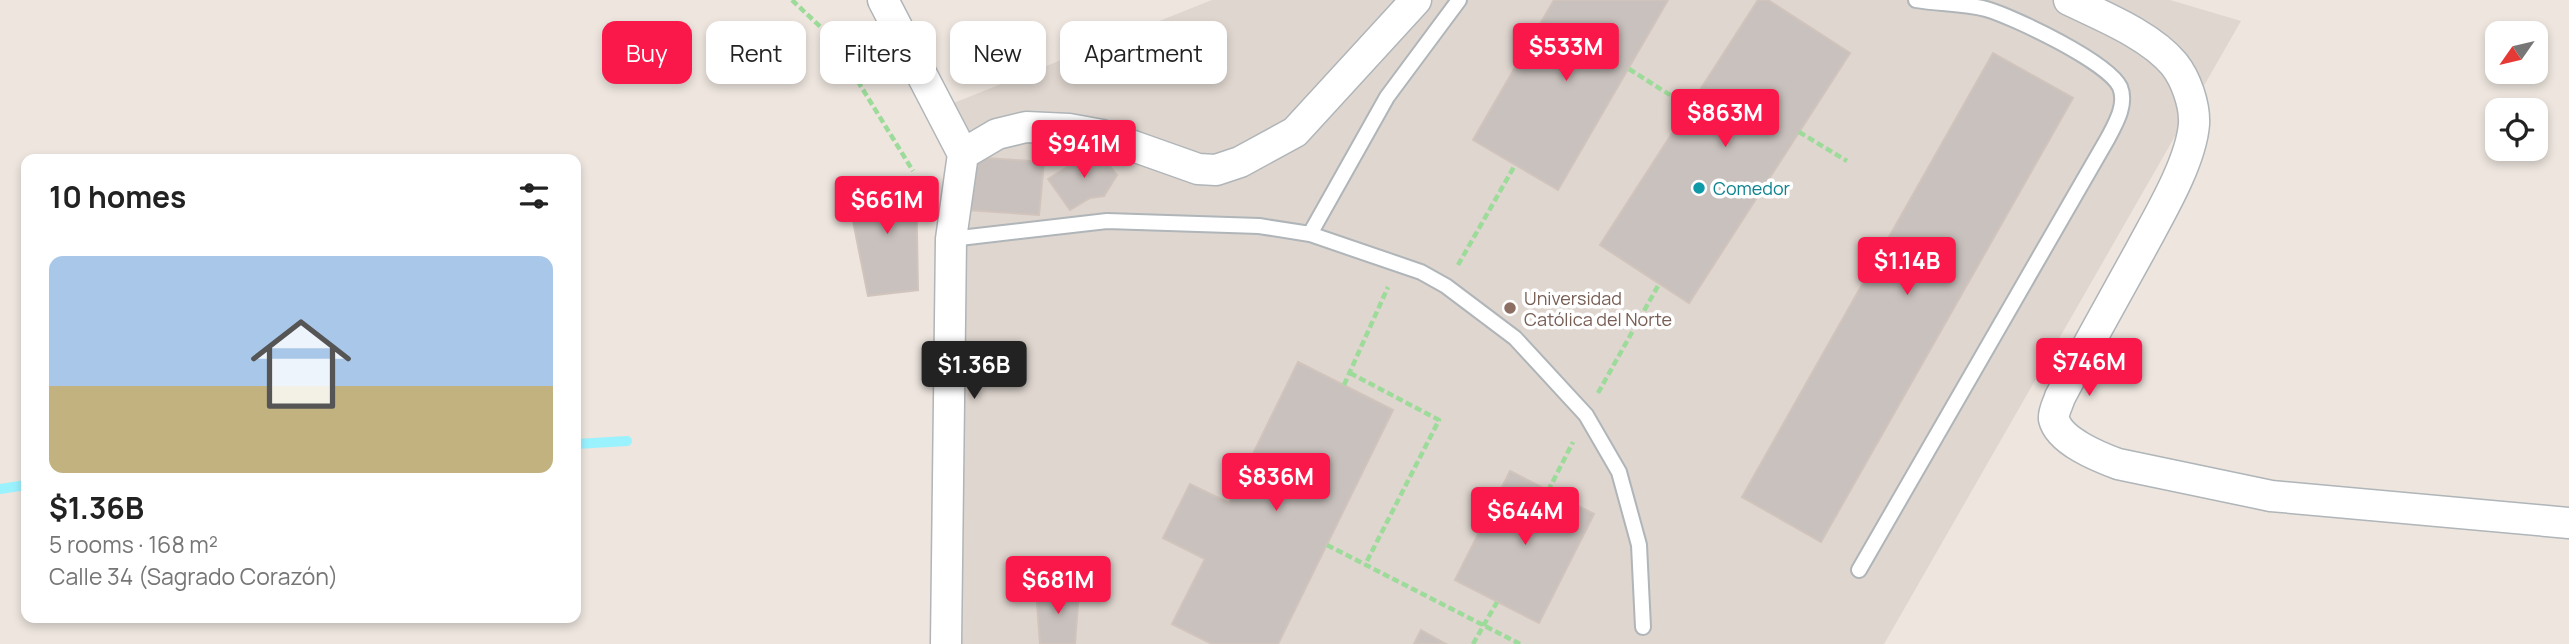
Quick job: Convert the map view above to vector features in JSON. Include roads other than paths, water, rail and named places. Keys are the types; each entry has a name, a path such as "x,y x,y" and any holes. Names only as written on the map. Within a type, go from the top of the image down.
{"street":[{"path":"883,0 963,155 951,239 946,644"},
{"path":"963,155 997,134 1026,127 1069,129 1102,135 1198,169 1216,170 1240,162 1295,132 1416,0"},
{"path":"2069,0 2113,20 2164,53 2175,65 2187,87 2194,121 2192,135 2173,190 2060,397 2054,420 2064,435 2100,457 2118,464 2271,496 2569,523"}],"lane":[{"path":"1310,234 1387,97 1459,0"},
{"path":"1859,570 2101,150 2122,106 2121,89 2112,76 2056,39 1986,9 1916,0"},
{"path":"951,239 1107,221 1259,226 1310,234 1421,272 1446,286 1515,338 1586,415 1619,472 1639,545 1643,627"}],"waterway":[{"path":"581,444 627,441"},
{"path":"0,489 21,486"}],"place":[{"name":"Comedor","path":"1699,188"},
{"name":"Universidad Católica del Norte","path":"1510,308"}]}
